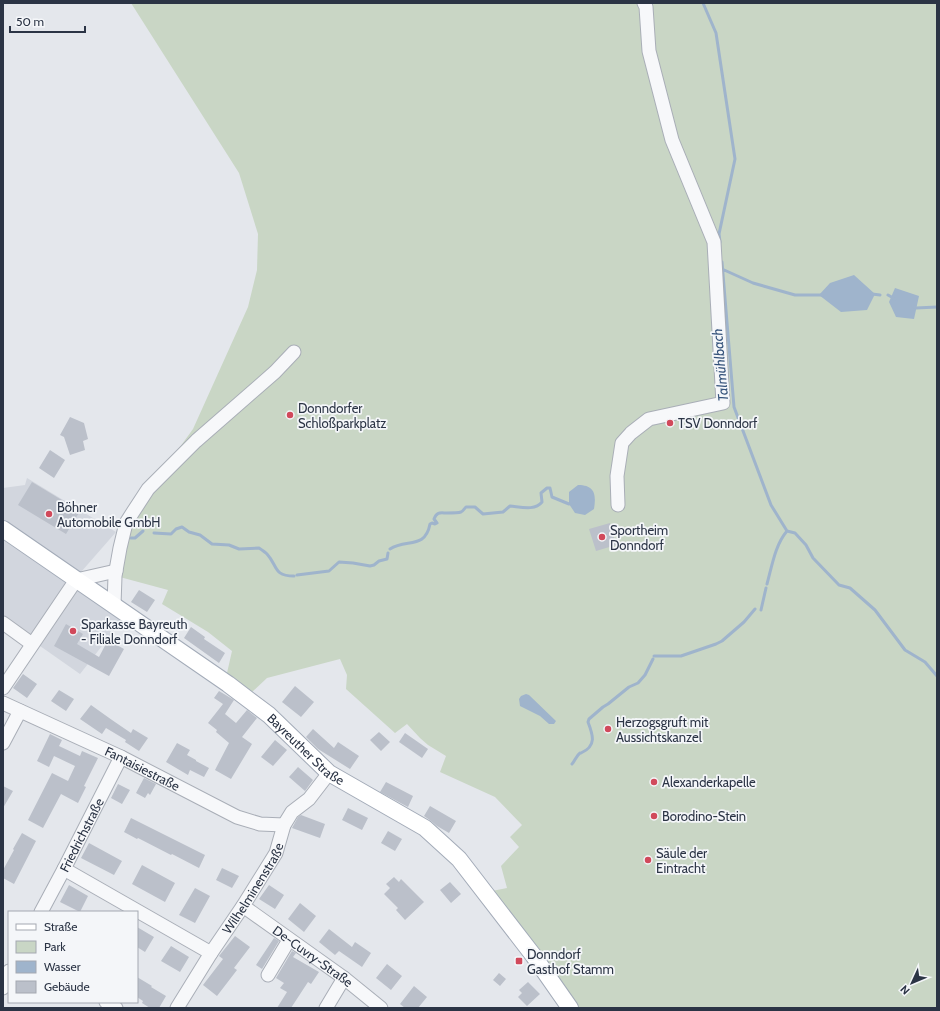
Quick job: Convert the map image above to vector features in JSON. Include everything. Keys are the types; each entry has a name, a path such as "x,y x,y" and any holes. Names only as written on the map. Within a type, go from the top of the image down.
{"main road":[{"name":"Bayreuther Straße","path":"3,529 228,684 268,715 329,773 425,828 459,858 533,955 570,1008"}],"street":[{"path":"618,505 618,476 622,443 631,433 649,419 723,403 714,242 672,140 650,51 646,7 644,3"},
{"path":"114,605 116,571 126,523 148,489 196,441 275,372 294,352"},
{"path":"3,688 76,580 116,571"},
{"path":"3,623 32,644"},
{"name":"Fantaisiestraße","path":"3,703 121,757 237,817 260,824 284,825"},
{"path":"3,744 20,712"},
{"name":"Friedrichstraße","path":"41,911 64,869 121,757"},
{"name":"Wilhelminenstraße","path":"177,1008 210,953 243,906 276,853 284,825 292,812 309,799 329,773"},
{"path":"64,869 137,911"},
{"name":"De-Cuvry-Straße","path":"243,906 344,978 381,1008"},
{"path":"138,912 210,953"},
{"path":"268,975 289,940"},
{"path":"3,988 8,975"},
{"path":"326,1008 344,978"}],"shaded area":[{"path":"27,478 116,532 81,572 3,520 3,488 25,485"},
{"path":"3,532 123,619 80,674 3,620"}],"green space":[{"path":"131,3 937,3 937,1008 579,1008 492,891 507,888 501,866 519,847 510,837 522,825 495,797 440,772 446,756 428,745 407,724 395,733 346,689 347,675 340,659 267,678 252,692 227,673 232,651 208,632 162,604 168,590 116,576 133,512 193,429 248,307 257,270 258,234 239,173"}],"water":[{"path":"854,275 875,294 867,310 841,312 819,295 830,283"},
{"path":"895,288 919,296 914,319 896,317 889,302"},
{"path":"578,485 584,485 592,489 595,496 594,509 585,515 575,513 569,504 569,492"},
{"path":"526,694 529,695 556,721 554,724 549,724 540,716 520,706 519,699 521,696"}],"building":[{"path":"70,417 84,423 88,439 83,441 85,450 70,455 64,437 60,435"},
{"path":"50,450 65,460 54,478 39,468"},
{"path":"32,482 80,511 66,534 18,505"},
{"path":"610,523 616,545 596,551 589,529"},
{"path":"139,590 155,600 147,612 131,602"},
{"path":"66,624 83,634 77,644 99,657 108,640 124,649 109,676 54,646"},
{"path":"191,627 205,637 204,639 225,653 219,663 184,638"},
{"path":"23,674 37,684 27,698 13,688"},
{"path":"295,686 314,702 301,717 282,702"},
{"path":"59,690 74,699 66,711 51,701"},
{"path":"219,691 234,700 225,714 236,723 247,710 257,718 242,737 252,744 231,779 215,770 229,743 208,723 223,704 214,698"},
{"path":"91,705 131,733 133,729 148,738 139,751 125,742 126,740 106,728 102,734 80,719"},
{"path":"313,729 334,748 338,742 359,756 350,769 318,749 306,737"},
{"path":"379,732 390,742 381,751 370,740"},
{"path":"405,733 428,749 422,758 399,742"},
{"path":"50,734 62,740 59,746 80,756 82,751 98,758 84,786 86,787 78,803 61,794 43,828 28,820 52,773 68,781 75,766 54,756 49,767 37,761"},
{"path":"275,740 287,750 273,766 261,757"},
{"path":"177,743 190,750 187,755 209,768 204,777 190,770 188,775 166,762"},
{"path":"298,767 313,780 305,791 289,777"},
{"path":"144,778 156,784 150,795 148,793 145,798 136,793"},
{"path":"386,782 413,796 408,807 380,792"},
{"path":"118,784 130,790 122,804 111,798"},
{"path":"3,786 13,791 3,808"},
{"path":"430,806 456,821 449,833 424,816"},
{"path":"348,808 368,818 362,830 342,820"},
{"path":"301,815 325,824 320,838 292,828 298,817"},
{"path":"131,818 205,855 199,868 124,832"},
{"path":"388,831 402,839 395,851 381,843"},
{"path":"22,833 36,841 14,884 3,878 3,870"},
{"path":"89,843 122,861 114,875 81,858"},
{"path":"142,865 175,883 165,902 132,884"},
{"path":"222,868 239,876 232,888 216,880"},
{"path":"394,877 399,882 401,879 424,902 405,920 396,910 398,908 384,894 390,888 386,884"},
{"path":"450,882 461,894 451,903 440,890"},
{"path":"69,885 88,896 80,911 60,902"},
{"path":"269,885 284,895 275,909 259,899"},
{"path":"195,888 210,896 195,923 179,915"},
{"path":"300,903 316,916 304,932 288,919"},
{"path":"138,928 154,937 145,952 138,948"},
{"path":"329,929 352,947 355,942 371,953 362,967 339,951 335,955 319,942"},
{"path":"235,936 250,947 234,968 237,970 217,996 203,985 223,959 219,956"},
{"path":"274,938 279,941 262,969 256,965"},
{"path":"171,946 189,957 180,972 161,961"},
{"path":"292,951 296,953 293,957 319,972 311,984 308,982 291,1008 277,1008 287,992 280,988 284,983 276,978"},
{"path":"387,964 402,976 391,990 376,978"},
{"path":"499,973 506,979 500,986 493,980"},
{"path":"138,978 166,996 159,1008 150,1008 142,1003 143,1001 138,998"},
{"path":"528,982 540,994 527,1006 518,997 522,993 519,990"},
{"path":"414,986 427,997 418,1008 405,1008 400,1004"}],"waterway":[{"name":"Talmühlbach","path":"703,3 716,33 735,159 719,234 720,242"},
{"name":"Talmühlbach","path":"722,262 734,407 771,505 787,531 795,533 806,545 813,558 839,585 850,588 875,610 905,650 925,662 937,676"},
{"path":"722,269 753,283 795,295 822,295"},
{"path":"872,294 880,295"},
{"path":"888,295 895,299"},
{"path":"913,306 916,308 937,307"},
{"path":"390,549 402,544 414,542 424,537 428,532 430,524 437,523 434,519 439,513 460,512 466,507 475,507 483,514 503,512 510,506 523,508 536,507 542,502 541,493 547,488 550,488 552,497 569,504"},
{"path":"154,533 171,534 176,529 182,527 189,532 200,535 212,544 229,545 239,549 259,548 267,554 279,572 287,576 294,576"},
{"path":"131,538 135,538 143,531"},
{"path":"767,584 777,549 787,531"},
{"path":"297,575 329,571 339,562 370,566 387,559 388,553"},
{"path":"761,610 766,588"},
{"path":"654,656 681,656 716,644 722,641 744,622 755,609"},
{"path":"581,753 592,744 592,736 588,722 589,719 629,687 638,683 645,675 653,659"},
{"path":"572,764 580,753"}],"place":[{"name":"Donndorfer Schloßparkplatz","path":"290,415"},
{"name":"TSV Donndorf","path":"670,423"},
{"name":"Böhner Automobile GmbH","path":"49,514"},
{"name":"Sportheim Donndorf","path":"602,537"},
{"name":"Sparkasse Bayreuth - Filiale Donndorf","path":"73,631"},
{"name":"Herzogsgruft mit Aussichtskanzel","path":"608,729"},
{"name":"Alexanderkapelle","path":"654,782"},
{"name":"Borodino-Stein","path":"654,816"},
{"name":"Säule der Eintracht","path":"648,860"},
{"name":"Donndorf Gasthof Stamm","path":"519,961"}]}
